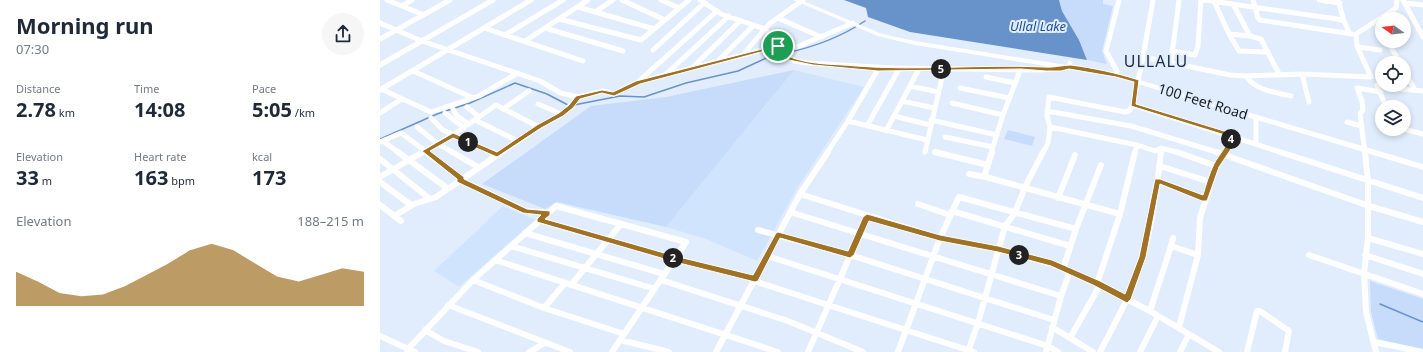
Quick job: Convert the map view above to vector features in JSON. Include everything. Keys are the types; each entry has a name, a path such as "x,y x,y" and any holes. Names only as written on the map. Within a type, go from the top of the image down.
{"main road":[{"name":"100 Feet Road","path":"808,0 880,35 901,40 1117,71 1256,117 1423,163"},
{"name":"100 Feet Road","path":"800,1 858,24"},
{"name":"100 Feet Road","path":"1069,65 1138,79 1363,147 1423,167"}],"street":[{"path":"387,0 424,15"},
{"path":"402,6 412,0"},
{"path":"380,39 450,0"},
{"path":"380,65 487,0"},
{"path":"380,60 493,0"},
{"path":"381,90 531,0"},
{"path":"505,35 563,0"},
{"path":"525,41 588,0"},
{"path":"595,12 613,0"},
{"path":"622,0 665,20"},
{"path":"661,0 679,8"},
{"path":"558,19 641,40 689,0"},
{"path":"1117,71 1106,51 1119,0"},
{"path":"539,220 754,280 971,351 1005,226 1015,213 1025,187 1048,143 1050,126 1047,123 1047,111 1050,97 1129,112 1133,105 1153,0"},
{"path":"1171,63 1179,0"},
{"path":"1172,51 1195,55 1198,46 1201,0"},
{"path":"1204,0 1344,21"},
{"path":"1253,0 1258,18 1262,21 1353,34 1396,8 1398,0"},
{"path":"1319,0 1339,2 1344,21 1353,34 1371,77 1375,81"},
{"path":"743,55 765,28 800,1"},
{"path":"1214,1 1229,34 1239,51 1268,52"},
{"path":"653,50 701,2 740,21 753,26 765,28 784,55 791,59 813,64 878,69 1061,69 1069,65"},
{"path":"1404,2 1423,5"},
{"path":"1404,2 1423,38"},
{"path":"1233,4 1250,36"},
{"path":"578,7 654,29"},
{"path":"638,82 717,11"},
{"path":"664,76 729,16"},
{"path":"778,18 821,37"},
{"path":"691,69 740,21"},
{"path":"380,23 420,40 540,81 561,93 578,97 602,91 614,94 638,82 778,46 791,48 858,24"},
{"path":"718,62 753,26"},
{"path":"484,28 583,61"},
{"path":"545,28 623,51"},
{"path":"1229,34 1260,38 1279,74"},
{"path":"1358,47 1380,50"},
{"path":"1392,49 1396,56"},
{"path":"1143,57 1230,75 1246,76 1302,74 1371,77"},
{"path":"986,178 985,174 1003,115 1021,68"},
{"path":"716,352 800,194 848,121 878,69"},
{"path":"867,126 899,69"},
{"path":"886,131 919,69"},
{"path":"925,152 944,69"},
{"path":"413,71 473,98"},
{"path":"381,90 431,112 485,93 518,73"},
{"path":"1302,74 1309,102"},
{"path":"1246,76 1248,81 1261,88 1291,96"},
{"path":"986,77 1015,83"},
{"path":"1411,83 1415,90"},
{"path":"910,86 938,92"},
{"path":"960,88 1009,98"},
{"path":"1375,91 1357,88 1362,101 1363,110 1360,114 1368,181 1368,238 1364,273 1366,312 1376,352"},
{"path":"1411,89 1423,91"},
{"path":"503,109 529,91"},
{"path":"1381,92 1384,100"},
{"path":"394,216 411,205 430,199 461,179 561,114 572,105 578,97"},
{"path":"380,113 402,99"},
{"path":"902,101 934,108"},
{"path":"952,103 1003,115"},
{"path":"538,104 561,114"},
{"path":"1133,105 1232,135 1423,198"},
{"path":"380,177 453,135 496,106 539,127"},
{"path":"467,107 472,122"},
{"path":"453,109 458,116 518,141"},
{"path":"1047,111 1131,126 1223,154 1369,206 1423,222"},
{"path":"445,113 449,118 472,122"},
{"path":"894,116 997,135"},
{"path":"1256,117 1256,143"},
{"path":"431,118 440,128 497,155"},
{"path":"848,121 927,140"},
{"path":"1347,122 1361,126"},
{"path":"1050,126 1137,144 1155,151 1161,148 1176,151 1216,166"},
{"path":"416,127 438,144 478,167"},
{"path":"1411,131 1423,134"},
{"path":"381,141 401,133 461,179 526,211 548,213"},
{"path":"1179,327 1198,255 1200,218 1205,199 1216,166 1230,146 1232,135"},
{"path":"945,137 994,148"},
{"path":"381,141 410,160 447,188"},
{"path":"1070,338 1099,284 1120,214 1137,144"},
{"path":"1100,352 1127,299 1142,257 1156,196 1161,148"},
{"path":"935,152 988,165"},
{"path":"1058,198 1075,155"},
{"path":"380,158 430,199"},
{"path":"1047,349 1067,270 1070,246 1101,165"},
{"path":"1160,166 1210,182"},
{"path":"968,174 1025,187 1058,198 1120,214"},
{"path":"1158,181 1205,199"},
{"path":"380,182 411,205"},
{"path":"800,194 867,217 940,238 998,249 1052,264 1099,284 1150,311 1179,327 1218,352"},
{"path":"899,352 940,238 959,197 1076,229"},
{"path":"918,204 1005,226 1070,246"},
{"path":"380,205 401,221"},
{"path":"407,350 473,280 556,206 686,242 612,352"},
{"path":"790,212 991,273 1061,296"},
{"path":"808,352 867,217"},
{"path":"544,308 585,268 621,224"},
{"path":"758,230 850,255 985,297 1053,323 1070,338 1093,352"},
{"path":"526,233 596,254 741,304 841,342 863,352"},
{"path":"1150,311 1173,238"},
{"path":"1368,238 1423,254"},
{"path":"511,246 655,288"},
{"path":"1170,246 1198,255"},
{"path":"1308,255 1423,294"},
{"path":"1365,255 1423,274"},
{"path":"767,256 978,323 1058,352"},
{"path":"495,260 778,352"},
{"path":"473,280 622,337 669,352"},
{"path":"448,305 570,352"},
{"path":"1247,352 1257,311 1260,311 1289,332 1285,352"},
{"path":"1140,352 1158,316"},
{"path":"425,330 450,344 478,352"},
{"path":"1180,352 1189,334"},
{"path":"380,336 407,350 416,352"},
{"path":"1374,342 1422,352"},
{"path":"529,352 545,343"}],"shaded area":[{"path":"1059,0 1103,0 1103,4 1113,6 1102,51 1107,64 1087,60 1079,40 1062,11"},
{"path":"794,70 864,87 796,190 757,261 706,239 666,227"},
{"path":"794,70 666,227 557,202 545,209 482,184 591,106 666,97"},
{"path":"1008,130 1035,137 1032,146 1004,139"},
{"path":"503,206 535,220 459,287 434,271"},
{"path":"1370,281 1423,299 1423,349 1378,339 1371,312"}],"water":[{"name":"Ullal Lake","path":"844,0 1059,0 1062,11 1079,40 1087,60 910,32 868,17 866,8"}],"waterway":[{"path":"786,53 827,41 865,21"},
{"path":"574,105 620,96 644,97 686,83 738,71 773,55 782,54"},
{"path":"380,139 437,114 470,103 515,83 547,94 568,105"},
{"path":"1380,304 1423,322"}],"district":[{"name":"ULLALU","path":"1156,61"}],"route":[{"path":"778,46 784,55 791,59 813,64 878,69 1061,69 1069,67 1103,72 1137,81 1133,105 1232,135 1230,146 1216,166 1205,199 1158,181 1142,257 1127,299 1070,271 1052,264 998,249 940,238 867,217 850,255 778,235 755,279 675,259 539,220 548,213 533,213 526,211 460,180 462,179 425,151 453,135 497,155 539,127 552,121 571,107 578,97 602,91 614,94 638,82 778,46"}]}
